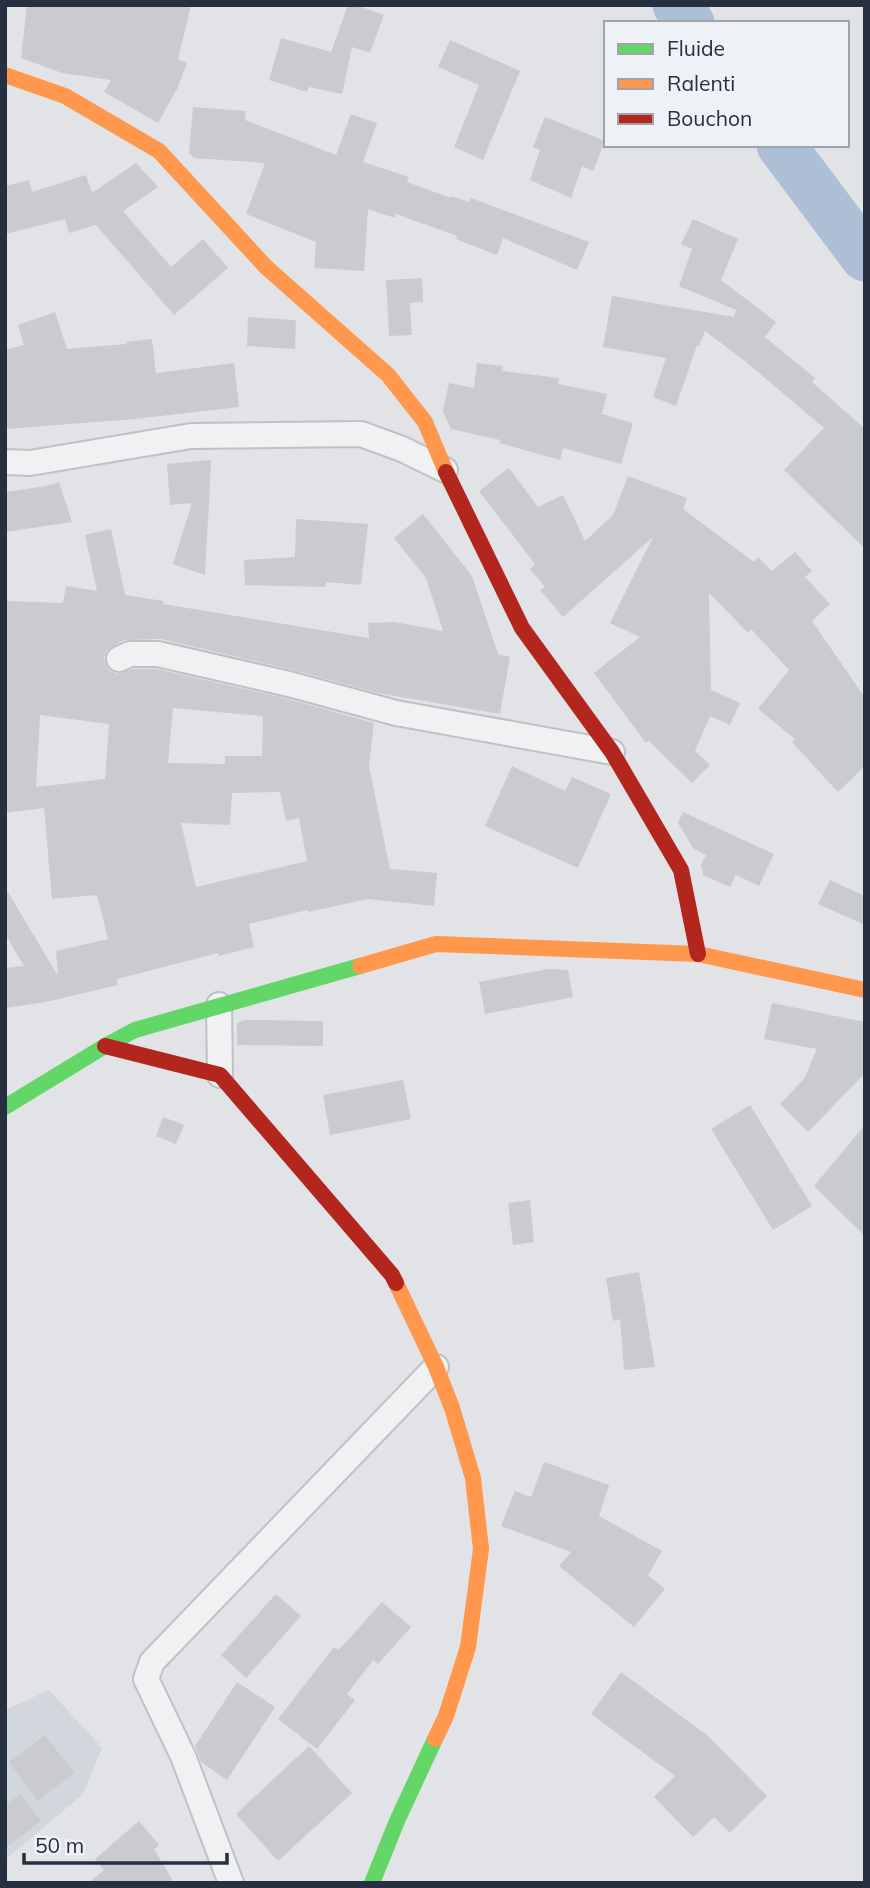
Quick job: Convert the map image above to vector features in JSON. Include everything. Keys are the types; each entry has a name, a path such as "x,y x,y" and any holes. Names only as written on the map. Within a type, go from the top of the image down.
{"street":[{"path":"5,75 65,96 159,151 266,267 388,375 425,422 445,470 522,628 612,752 681,870 698,954"},
{"path":"5,462 30,463 191,436 361,434 402,449 445,470"},
{"path":"119,659 130,654 158,654 289,684 396,713 612,752"},
{"path":"5,1107 135,1030 436,944 698,954 865,990"},
{"path":"219,1005 220,1075"},
{"path":"105,1046 220,1075 392,1276 436,1367 452,1408 473,1478 481,1549 468,1647 446,1716 397,1821 373,1883"},
{"path":"231,1883 183,1756 146,1679 152,1662 436,1367"}],"shaded area":[{"path":"49,1690 102,1748 83,1794 5,1860 5,1710"}],"building":[{"path":"27,5 191,5 178,59 187,63 178,87 158,123 104,92 111,80 62,73 21,58"},
{"path":"348,5 356,5 384,15 370,53 352,47 342,94 309,87 307,92 269,80 281,38 331,52"},
{"path":"450,40 520,71 483,160 454,147 479,85 438,67"},
{"path":"193,107 246,111 245,120 336,155 351,114 377,123 363,162 409,177 407,182 451,198 469,202 471,198 589,242 577,270 503,238 497,255 456,239 457,236 396,214 395,218 368,209 364,271 314,268 316,242 246,214 265,163 194,158 189,153"},
{"path":"545,117 604,141 593,171 582,166 571,198 530,180 540,150 533,147"},
{"path":"136,163 158,187 123,211 171,267 203,239 228,268 174,315 96,225 69,233 65,219 5,234 5,186 29,180 32,192 86,175 92,193"},
{"path":"693,219 738,239 721,280 776,322 765,337 815,378 812,382 865,429 865,549 784,470 824,428 745,361 705,331 699,346 697,345 676,406 653,397 666,358 603,347 612,296 734,317 736,310 679,286 692,249 681,244"},
{"path":"422,278 423,302 410,303 412,335 389,336 386,280"},
{"path":"55,312 67,349 152,339 156,373 234,363 239,407 135,419 5,429 5,350 24,345 18,325"},
{"path":"248,317 296,321 295,349 247,346"},
{"path":"477,363 503,366 502,371 559,378 558,384 607,394 602,414 633,423 621,464 563,448 560,460 499,443 500,440 451,429 443,411 449,383 474,388"},
{"path":"211,460 205,575 173,564 192,503 170,505 167,464"},
{"path":"509,468 538,507 563,495 585,541 613,515 628,476 687,498 683,509 754,562 758,557 772,571 795,552 812,571 805,577 830,604 812,621 865,698 865,766 838,792 792,742 795,739 758,709 789,670 751,629 748,633 709,593 711,690 740,703 730,725 710,716 695,751 710,765 692,783 649,741 646,743 594,673 640,637 610,623 653,537 563,617 540,590 545,587 530,569 535,564 479,491"},
{"path":"59,482 72,522 5,532 5,492"},
{"path":"423,514 472,576 498,654 510,657 500,714 378,693 161,639 124,640 107,650 104,658 110,671 117,674 133,669 156,669 285,698 374,723 369,766 390,869 437,873 434,906 368,899 249,924 254,947 219,956 218,953 117,979 118,985 46,1002 5,1008 5,968 24,966 5,934 5,887 58,976 56,951 108,939 97,895 52,899 44,808 5,813 5,601 63,603 66,586 97,591 85,535 111,529 125,595 163,601 163,604 369,638 368,623 394,622 443,631 426,578 394,538","holes":["173,708 263,716 262,756 225,756 225,764 168,763","40,715 109,724 105,779 36,787","280,792 286,821 299,818 307,861 196,887 181,823 230,825 232,793"]},
{"path":"296,519 368,524 361,585 326,582 326,587 245,585 244,560 295,557"},
{"path":"512,766 565,791 572,777 611,794 578,868 485,826"},
{"path":"683,812 774,854 759,886 736,875 730,887 703,875 701,865 706,855 693,848 678,823"},
{"path":"830,880 865,896 865,925 818,904"},
{"path":"548,969 568,970 573,997 485,1014 479,982"},
{"path":"772,1003 865,1022 865,1073 808,1132 780,1104 804,1079 817,1049 764,1039"},
{"path":"245,1020 323,1021 323,1046 237,1045 237,1023"},
{"path":"403,1080 411,1119 330,1135 323,1095"},
{"path":"750,1105 812,1206 773,1230 711,1129"},
{"path":"163,1117 184,1125 176,1144 156,1136"},
{"path":"865,1125 865,1236 814,1186"},
{"path":"530,1200 534,1242 513,1245 508,1203"},
{"path":"639,1272 655,1367 624,1370 620,1319 613,1321 606,1278"},
{"path":"544,1462 609,1485 599,1516 662,1551 648,1575 665,1589 634,1627 559,1566 571,1552 501,1526 515,1491 531,1497"},
{"path":"276,1594 301,1616 246,1678 221,1655"},
{"path":"382,1602 411,1627 378,1664 373,1660 347,1694 355,1700 317,1749 278,1719 334,1647 339,1650"},
{"path":"621,1672 708,1736 767,1796 730,1833 714,1817 693,1837 654,1797 675,1776 591,1714"},
{"path":"237,1682 275,1707 227,1780 201,1762 195,1746"},
{"path":"45,1735 74,1773 38,1801 9,1762"},
{"path":"309,1746 352,1793 278,1861 236,1814"},
{"path":"20,1794 41,1821 5,1848 5,1806"},
{"path":"139,1821 159,1845 154,1849 174,1883 88,1883 104,1870 95,1859"}],"waterway":[{"path":"677,5 689,21"},
{"path":"782,147 865,257"}],"traffic: fast":[{"path":"5,1107 135,1030 360,966"},
{"path":"372,1883 435,1739"}],"traffic: slow":[{"path":"5,75 65,96 159,151 266,267 388,375 425,422 446,472"},
{"path":"360,966 436,944 698,954 865,990"},
{"path":"396,1283 436,1367 452,1408 473,1478 481,1549 468,1647 446,1716 435,1739"}],"traffic: jam":[{"path":"446,472 522,628 612,752 681,870 698,954"},
{"path":"105,1046 220,1075 392,1275 396,1283"}]}
